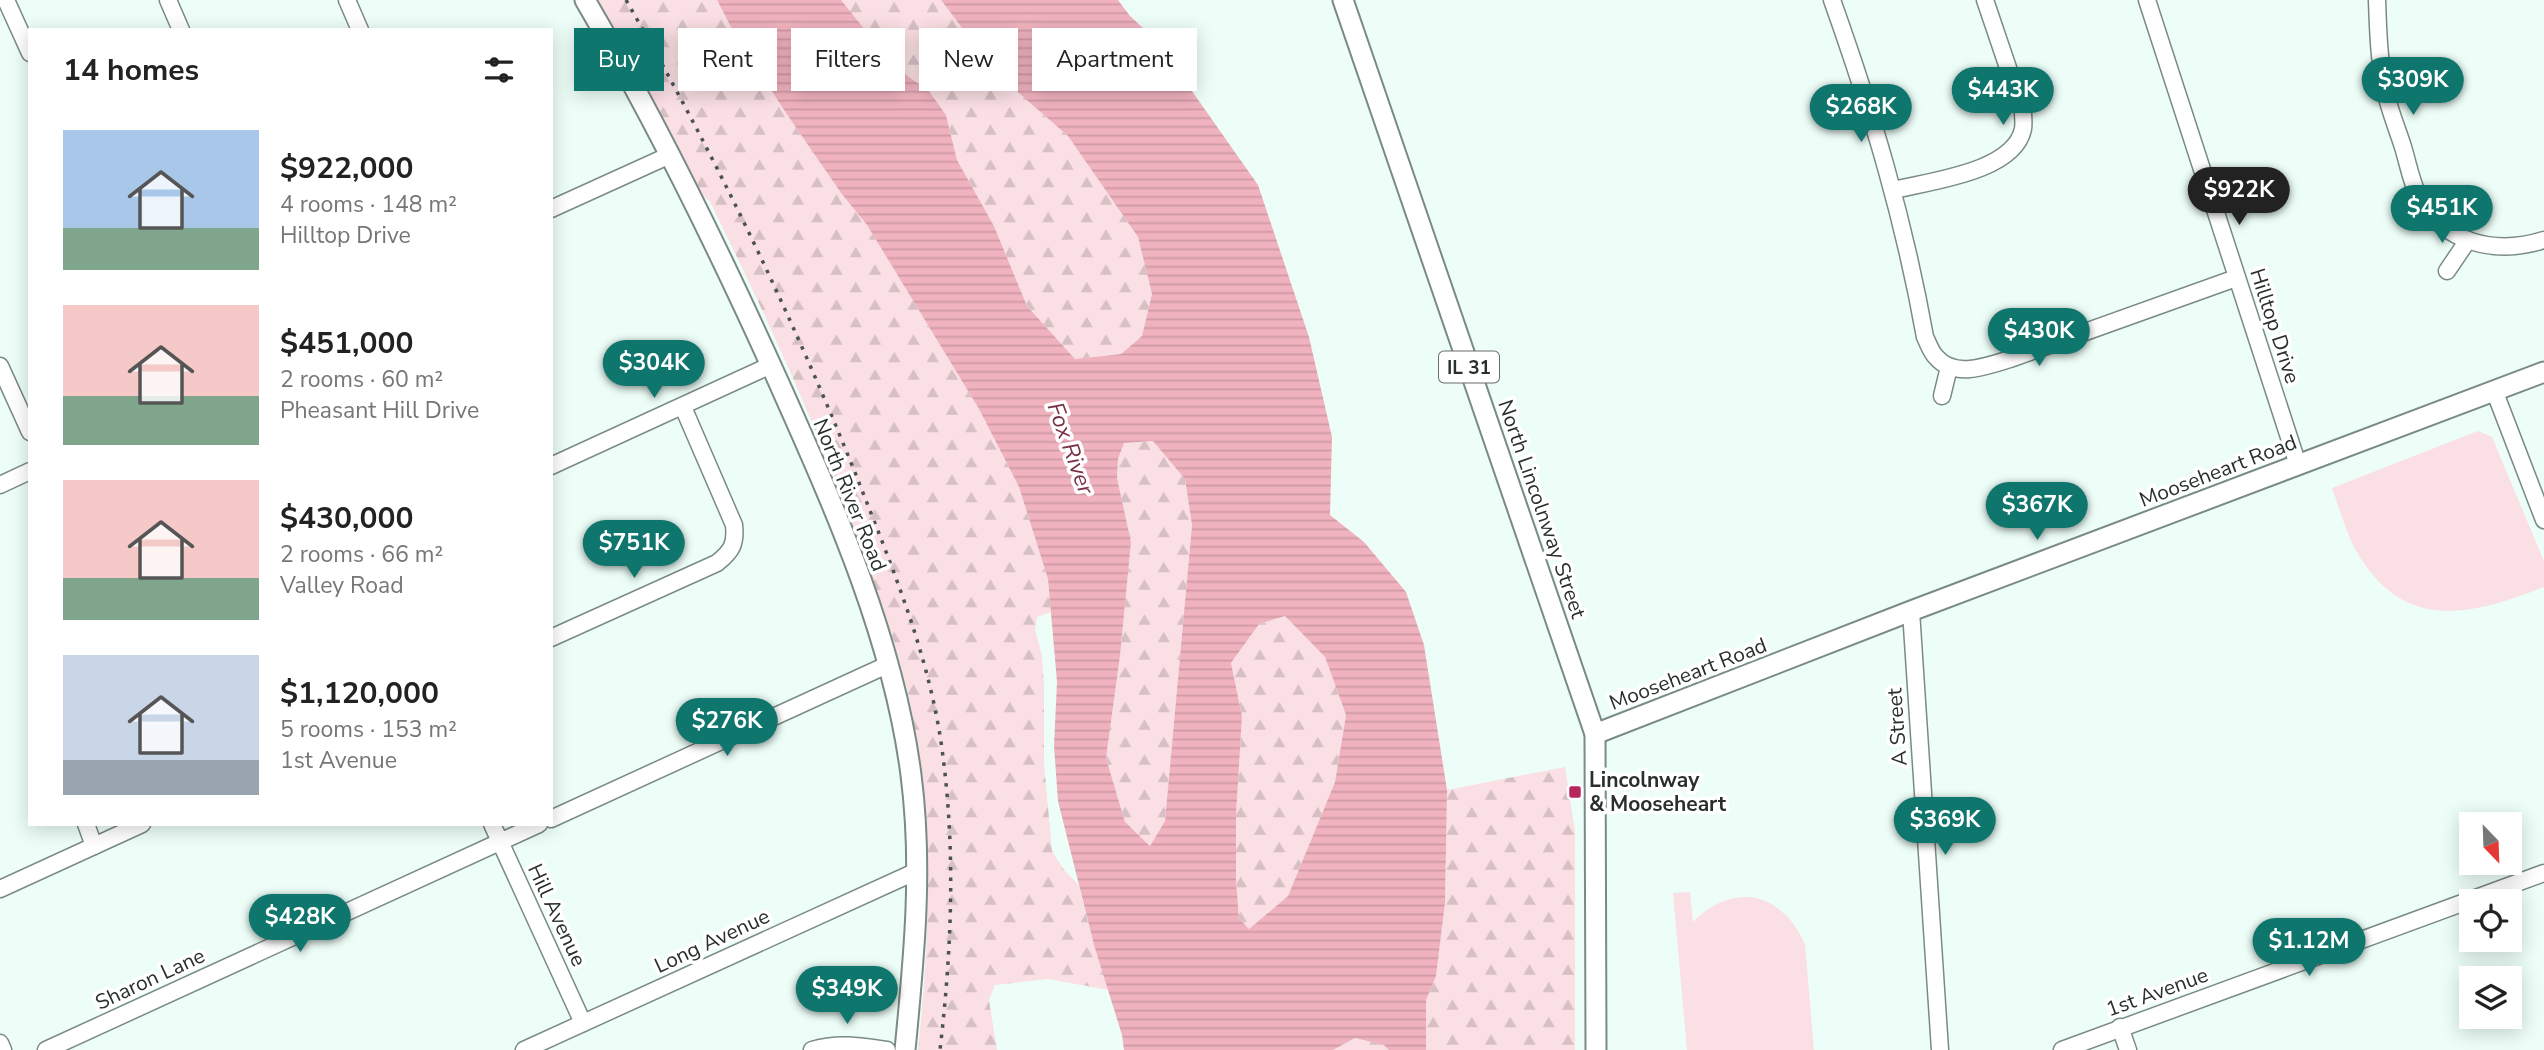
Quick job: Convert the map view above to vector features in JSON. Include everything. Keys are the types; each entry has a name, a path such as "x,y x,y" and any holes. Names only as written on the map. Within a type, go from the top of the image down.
{"main road":[{"name":"North River Road","path":"585,0 670,155 727,268 819,475 887,665 911,773 917,871 915,951 905,1050"},
{"name":"North Lincolnway Street","path":"1343,0 1595,734 1596,1050"},
{"name":"Mooseheart Road","path":"1595,734 1911,611 2544,372"}],"street":[{"path":"6,0 28,49"},
{"path":"168,0 180,28"},
{"path":"347,0 359,28"},
{"path":"1832,0 1869,104 1894,191 1925,337 1936,357 1950,367 1976,369 2010,359 2236,278"},
{"path":"1894,191 1987,167 2004,158 2023,129 2023,112 1985,0"},
{"name":"Hilltop Drive","path":"2147,0 2298,465"},
{"path":"2377,0 2379,49 2385,93 2419,197 2435,220 2462,238 2479,245 2510,248 2544,240"},
{"path":"553,208 670,155"},
{"path":"2447,271 2462,238"},
{"path":"553,465 771,365"},
{"path":"0,366 28,428"},
{"path":"1942,396 1950,367"},
{"path":"2494,390 2544,520"},
{"path":"553,637 717,563 730,553 736,540 734,525 683,407"},
{"path":"0,485 28,472"},
{"name":"A Street","path":"1911,611 1940,1050"},
{"path":"553,818 887,665"},
{"path":"87,826 94,846"},
{"path":"0,889 138,826"},
{"name":"Hill Avenue","path":"493,826 583,1023"},
{"name":"Sharon Lane","path":"46,1050 535,826"},
{"name":"Long Avenue","path":"524,1050 917,871"},
{"name":"1st Avenue","path":"2062,1050 2544,873"},
{"path":"2120,1027 2128,1050"},
{"path":"0,1043 3,1050"},
{"path":"812,1050 830,1045 848,1045 887,1050"}],"green space":[{"path":"598,0 717,0 731,28 678,28 678,91 772,91 841,193 867,225 979,409 1019,487 1048,579 1051,612 1037,617 1035,630 1042,655 1044,764 1052,851 1064,870 1078,884 1109,990 1048,979 995,985 989,1000 997,1050 918,1050 927,923 927,839 919,755 908,693 897,653 847,511 772,333 710,202 701,194 646,91 664,91 664,28 613,28"},
{"path":"841,0 941,0 962,28 919,28 919,84 905,74 905,28 864,28"},
{"path":"929,91 1017,91 1068,136 1138,237 1152,294 1142,336 1121,354 1075,359 1027,306 994,226 957,160 946,115"},
{"path":"2478,431 2492,437 2544,561 2544,587 2490,605 2465,610 2441,611 2418,606 2396,596 2376,579 2354,546 2332,488"},
{"path":"1154,441 1185,479 1192,525 1165,821 1150,846 1125,822 1106,758 1120,656 1131,542 1117,478 1118,459 1124,443"},
{"path":"1285,616 1325,657 1346,715 1335,782 1288,896 1249,929 1239,918 1236,880 1236,815 1242,716 1231,663 1259,624"},
{"path":"1565,767 1575,831 1575,1050 1426,1050 1426,1000 1436,976 1445,903 1447,790"},
{"path":"1690,892 1693,922 1708,909 1740,897 1770,903 1795,926 1805,944 1814,1050 1687,1050 1673,893"},
{"path":"1355,1038 1385,1045 1389,1050 1333,1050"}],"water":[{"name":"Fox River","path":"717,0 841,0 864,28 791,28 791,91 905,91 905,74 919,84 919,91 929,91 946,115 957,160 994,226 1027,306 1075,359 1121,354 1142,336 1152,294 1138,237 1068,136 1017,91 1018,28 962,28 941,0 1118,0 1143,28 1032,28 1032,91 1192,91 1258,185 1309,337 1332,437 1330,515 1364,542 1406,592 1424,645 1447,790 1445,903 1436,976 1426,1000 1426,1050 1389,1050 1384,1045 1355,1038 1333,1050 1124,1050 1058,801 1054,746 1057,682 1048,579 1019,487 979,409 867,225 841,193 772,91 777,91 777,28 731,28","holes":["1153,441 1185,479 1192,525 1165,821 1150,846 1125,822 1106,758 1120,656 1131,542 1117,478 1118,459 1124,443","1285,616 1325,657 1346,715 1335,782 1288,896 1249,929 1239,918 1236,880 1236,815 1242,716 1231,663 1259,624"]}],"railway":[{"path":"626,0 720,174 805,353 894,573 927,673 941,742 949,819 950,934 940,1050"}],"place":[{"name":"Lincolnway & Mooseheart","path":"1575,792"}]}
